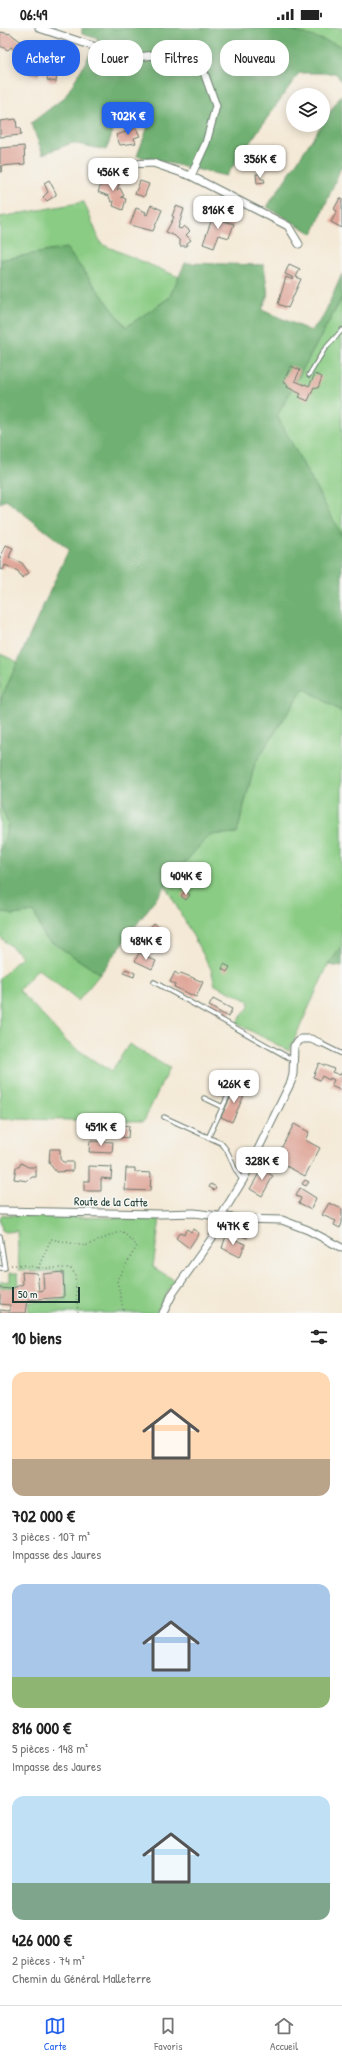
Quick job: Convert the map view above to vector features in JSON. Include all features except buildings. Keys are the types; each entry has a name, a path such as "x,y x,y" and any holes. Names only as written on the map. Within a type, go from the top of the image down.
{"street":[{"path":"39,28 129,58 171,53 201,64 216,106 206,143 191,176"},
{"path":"103,165 153,163 191,176 288,226 299,244"},
{"path":"163,1313 173,1293 212,1238 221,1216 243,1180 291,1082 293,1074 294,1046 301,1039 311,1039 320,1043"},
{"name":"Route de la Catte","path":"0,1211 160,1214 194,1213 282,1220 308,1230 342,1248"}],"lane":[{"path":"309,375 324,350 342,330"},
{"path":"154,982 293,1060"},
{"path":"320,1043 342,1054"},
{"path":"208,1138 234,1084"},
{"path":"204,1098 223,1106"},
{"path":"164,1117 221,1144 228,1149 237,1175 243,1180"},
{"path":"0,1236 5,1265 5,1268 0,1268"}],"path":[{"path":"38,1268 51,1239 85,1246 122,1231 137,1246 117,1280 124,1313"},
{"path":"5,1265 23,1265 38,1268 70,1268 75,1274 78,1313"}],"green space":[{"path":"82,28 285,28 342,46 342,82 336,73 299,73 288,88 286,88 286,91 226,176 137,156 150,121 120,111 106,150 72,143 43,154 31,123 65,97 77,76 80,76 80,71 88,58 88,76 143,76 143,40 98,40 82,34"},
{"path":"292,28 342,28 342,46 291,30"},
{"path":"342,94 342,165 313,234 267,207 317,132 330,132 330,112"},
{"path":"84,202 101,244 179,277 169,298 126,327 66,248 0,260 0,217"},
{"path":"66,248 126,327 169,298 185,263 264,265 268,295 262,310 311,331 323,317 342,274 342,298 277,416 342,536 342,712 304,688 255,763 237,833 209,835 169,881 100,974 44,937 34,912 13,915 0,911 0,850 2,848 8,824 0,803 0,701 69,549 6,500 0,503 0,260"},
{"path":"342,298 342,536 277,416"},
{"path":"0,654 18,662 0,701"},
{"path":"304,688 342,712 342,946 328,965 289,1051 236,1023 249,1007 249,1001 215,985 211,969 165,885 209,835 237,833 255,763"},
{"path":"0,803 8,824 2,848 0,850"},
{"path":"0,911 13,915 34,912 44,937 100,974 78,1001 38,969 19,990 68,1043 111,1072 129,1044 169,1068 144,1121 0,1119 0,978 22,956 0,937"},
{"path":"342,946 342,967 328,965"},
{"path":"3,1215 160,1219 153,1267 174,1280 156,1313 28,1313 29,1302 66,1299 64,1271 31,1272 29,1270 19,1270 17,1231 6,1232 2,1230 0,1218"},
{"path":"10,1273 18,1273 19,1284 11,1288 0,1287 0,1282 10,1281"}]}
